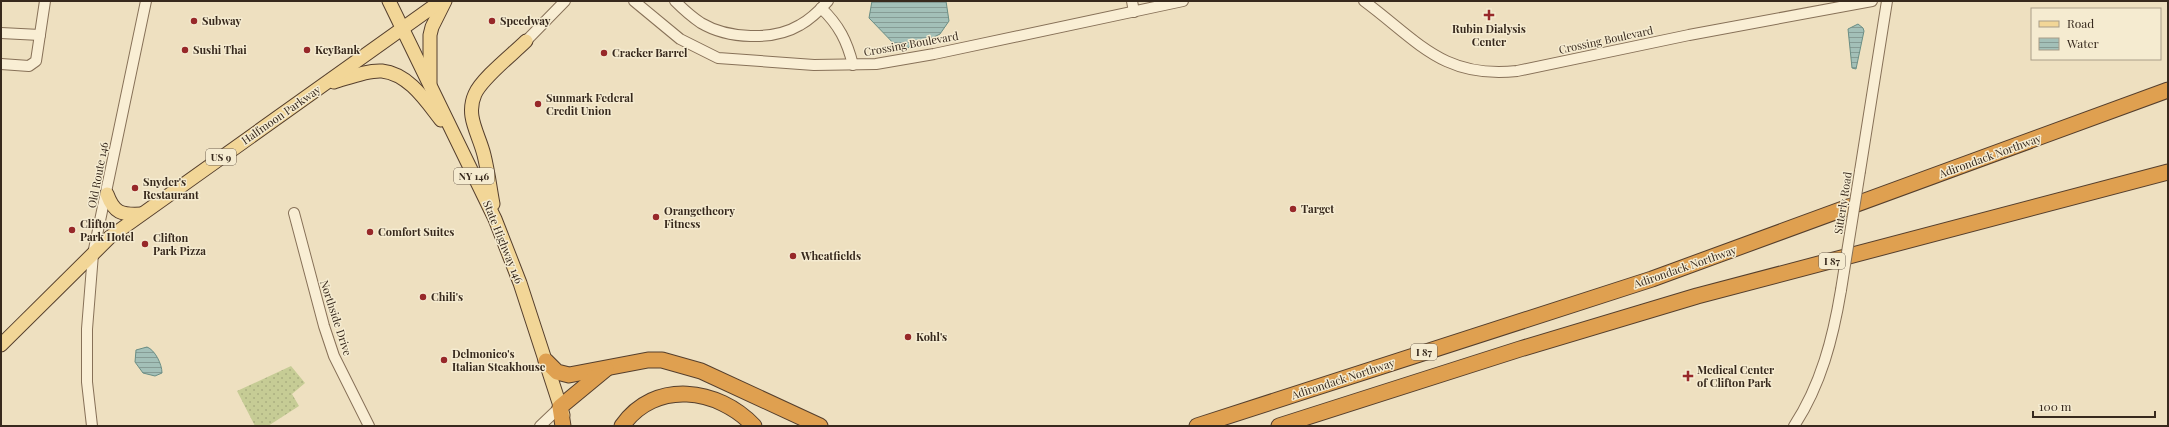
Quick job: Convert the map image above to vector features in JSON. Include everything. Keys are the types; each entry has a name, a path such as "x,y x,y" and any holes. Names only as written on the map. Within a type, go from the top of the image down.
{"highway":[{"name":"Adirondack Northway","path":"1196,426 1652,279 1826,217 2168,90"},
{"name":"I 87","path":"1279,426 1697,296 2168,172"},
{"path":"546,361 558,372 569,375 648,360 662,360 701,371 820,426"},
{"path":"563,426 560,407 607,368"},
{"path":"622,426 635,411 657,399 687,393 715,399 744,416 754,426"}],"main road":[{"name":"State Highway 146","path":"389,1 496,219 520,283 566,426"},
{"name":"Halfmoon Parkway","path":"1,345 110,237 441,1"},
{"path":"430,85 430,35 432,27 445,1"},
{"path":"496,219 487,168 471,120 471,106 475,93 482,83 526,41"},
{"path":"324,84 381,71 399,76 421,95 453,133"},
{"path":"107,194 111,204 118,212 128,215 141,214"}],"street":[{"path":"1,64 34,64 38,56 45,1"},
{"name":"Old Route 146","path":"92,426 87,382 87,329 94,254 146,1"},
{"path":"526,41 565,1"},
{"name":"Crossing Boulevard","path":"634,1 680,39 718,58 739,61 814,65 876,64 934,54 1183,1"},
{"path":"675,1 701,23 717,30 731,34 762,35 786,31 799,26 825,5 846,40 853,65"},
{"path":"1132,1 1134,12"},
{"name":"Crossing Boulevard","path":"1364,1 1437,57 1471,71 1494,74 1517,71 1690,35 1872,1"},
{"name":"Sitterly Road","path":"1794,426 1813,392 1826,358 1841,290 1887,1"},
{"path":"1,33 40,35"},
{"name":"Northside Drive","path":"294,213 324,326 334,356 369,426"},
{"path":"540,426 560,407"}],"green space":[{"path":"291,366 305,383 292,394 299,406 268,426 255,426 237,391"}],"water":[{"path":"872,1 946,1 949,21 940,34 920,44 900,50 869,18"},
{"path":"1858,24 1864,31 1856,69 1852,68 1848,29"},
{"path":"147,347 153,351 161,366 162,373 155,376 143,373 135,362 136,350"}],"place":[{"name":"Rubin Dialysis Center","path":"1489,15"},
{"name":"Subway","path":"194,21"},
{"name":"Speedway","path":"492,21"},
{"name":"Sushi Thai","path":"185,50"},
{"name":"KeyBank","path":"307,50"},
{"name":"Cracker Barrel","path":"604,53"},
{"name":"Sunmark Federal Credit Union","path":"538,104"},
{"name":"Snyder's Restaurant","path":"135,188"},
{"name":"Target","path":"1293,209"},
{"name":"Orangetheory Fitness","path":"656,217"},
{"name":"Clifton Park Hotel","path":"72,230"},
{"name":"Comfort Suites","path":"370,232"},
{"name":"Clifton Park Pizza","path":"145,244"},
{"name":"Wheatfields","path":"793,256"},
{"name":"Chili's","path":"423,297"},
{"name":"Kohl's","path":"908,337"},
{"name":"Delmonico's Italian Steakhouse","path":"444,360"},
{"name":"Medical Center of Clifton Park","path":"1688,376"}]}
